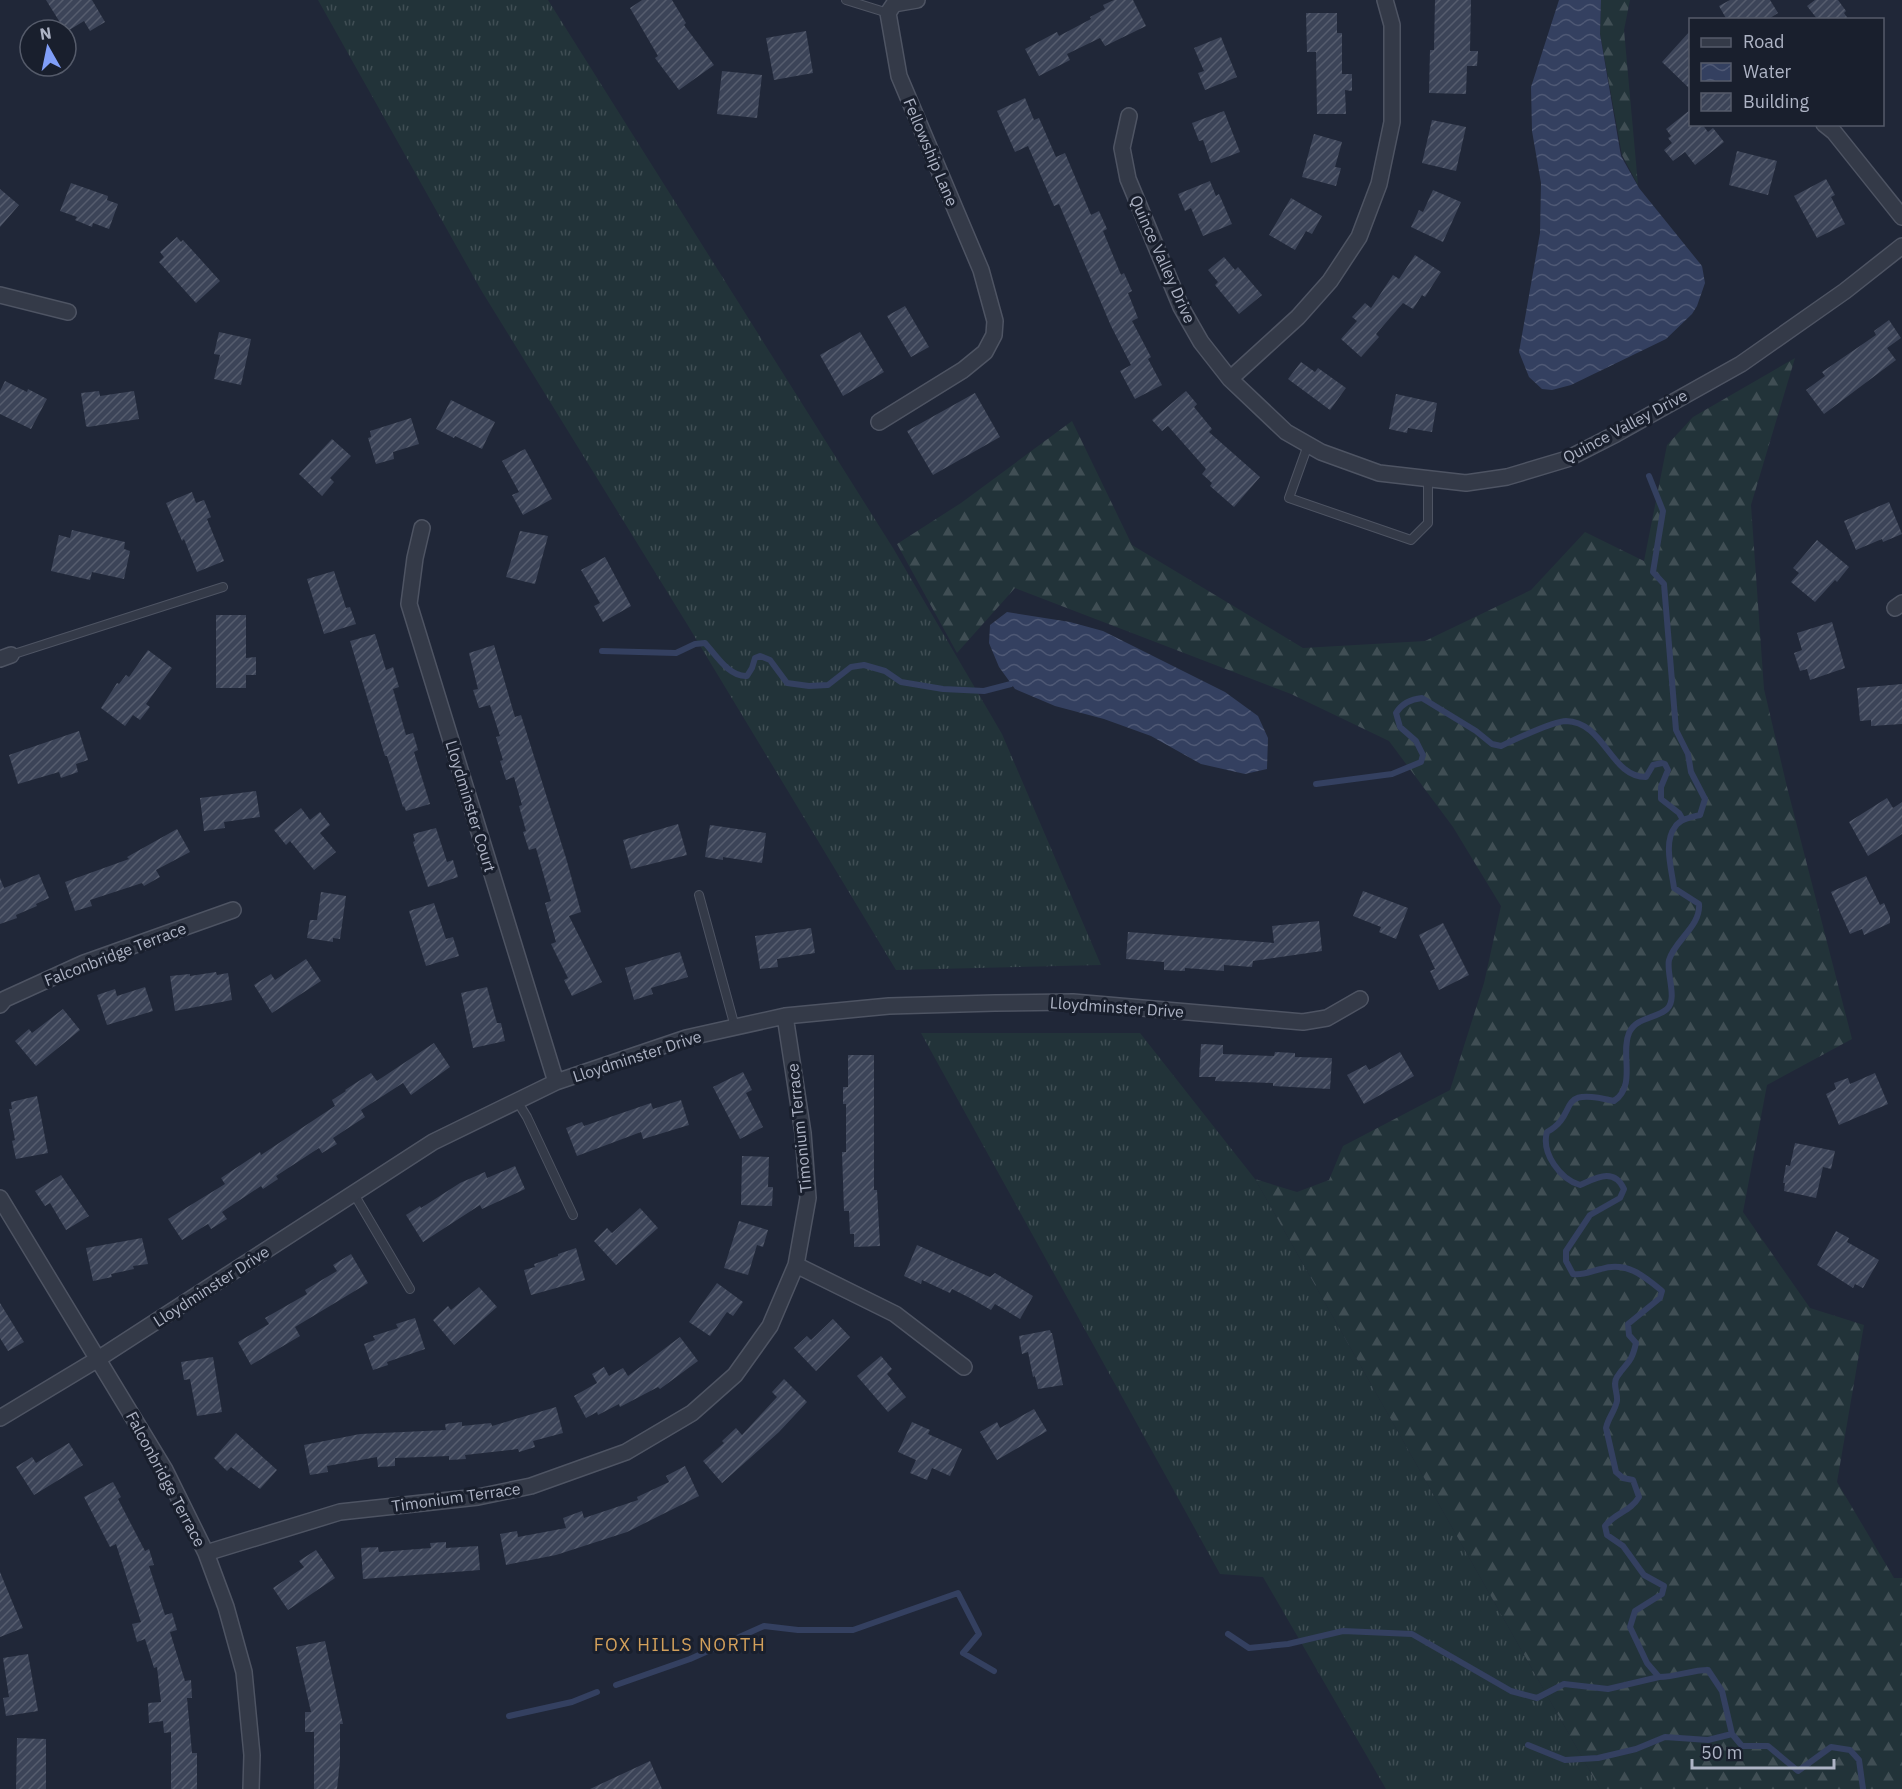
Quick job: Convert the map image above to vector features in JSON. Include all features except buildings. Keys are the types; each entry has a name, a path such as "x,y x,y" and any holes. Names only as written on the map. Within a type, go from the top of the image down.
{"street":[{"path":"888,13 894,4 917,0"},
{"path":"1230,379 1298,317 1324,289 1359,237 1379,184 1392,122 1392,25 1385,0"},
{"name":"Fellowship Lane","path":"879,422 963,370 985,352 994,335 995,321 981,270 899,76 888,13"},
{"name":"Quince Valley Drive","path":"1130,116 1122,148 1128,180 1181,307 1201,342 1230,379 1286,432 1321,452 1379,473 1466,483 1507,477 1567,459 1741,364 1900,253"},
{"path":"1826,126 1834,132 1902,217"},
{"path":"0,295 68,312"},
{"name":"Lloydminster Court","path":"422,528 415,558 409,604 556,1082"},
{"name":"Falconbridge Terrace","path":"0,1005 5,999 84,963 233,910"},
{"name":"Lloydminster Drive","path":"0,1418 98,1359 433,1142 556,1082 686,1038 785,1016 889,1006 1072,1002 1303,1022 1327,1018 1360,999"},
{"name":"Timonium Terrace","path":"206,1553 340,1512 478,1497 531,1486 626,1452 692,1413 735,1375 770,1326 796,1265 808,1198 803,1133 785,1016"},
{"name":"Falconbridge Terrace","path":"0,1198 165,1470 206,1553 226,1607 244,1671 252,1755 251,1789"},
{"path":"796,1265 895,1314 964,1367"}],"lane":[{"path":"846,0 888,13"},
{"path":"1308,445 1289,498 1411,540 1428,523 1428,478"},
{"path":"5,657 223,587"},
{"path":"699,895 735,1027"},
{"path":"517,1101 527,1117 573,1215"},
{"path":"354,1194 410,1289"}],"green space":[{"path":"318,0 548,0 893,548 1002,734 1101,965 896,970 687,624 481,290"},
{"path":"1601,0 1630,0 1624,30 1638,185 1622,155 1600,33"},
{"path":"1795,358 1751,505 1764,689 1852,1039 1767,1085 1743,1212 1810,1308 1864,1325 1837,1482 1894,1578 1902,1578 1902,1789 1600,1789 1255,1179 1297,1192 1329,1180 1343,1146 1450,1090 1484,983 1501,906 1453,827 1389,741 1291,694 1015,588 957,653 897,544 961,503 1072,421 1132,545 1303,648 1425,641 1531,590 1585,532 1644,561 1667,445 1693,417"},
{"path":"921,1033 1140,1033 1255,1179 1600,1789 1386,1789 1263,1577 1220,1574"}],"water":[{"path":"1559,0 1601,0 1600,34 1621,156 1639,188 1702,266 1705,283 1692,314 1666,339 1571,385 1552,390 1542,389 1529,377 1519,352 1540,233 1541,183 1532,131 1531,87"},
{"path":"1007,612 1070,622 1103,631 1225,692 1258,716 1268,738 1267,769 1245,774 1201,764 1151,736 1104,719 1055,706 1015,689 999,667 989,643 990,625"}],"waterway":[{"path":"1649,476 1663,511 1653,572 1664,584 1676,730 1688,754 1691,772 1705,799 1700,815 1683,820 1671,833 1669,857 1674,888 1699,904 1699,912 1669,960 1672,993 1670,1005 1662,1012 1636,1024 1629,1033 1625,1087 1621,1094 1614,1101 1595,1097 1575,1099 1557,1125 1547,1132 1546,1140 1554,1164 1573,1182 1580,1185 1598,1177 1610,1176 1620,1182 1624,1189 1620,1198 1590,1215 1566,1251 1566,1261 1573,1274 1583,1274 1610,1267 1627,1268 1642,1275 1662,1291 1660,1298 1628,1324 1629,1335 1636,1343 1630,1359 1616,1380 1617,1401 1606,1428 1616,1472 1623,1478 1633,1480 1639,1497 1605,1526 1607,1535 1623,1546 1644,1575 1664,1586 1662,1594 1635,1611 1630,1627 1647,1663 1659,1677 1708,1670 1722,1691 1732,1734 1742,1746 1768,1746 1798,1771 1831,1747 1850,1750 1859,1760 1863,1789"},
{"path":"602,651 676,653 695,644 705,643 734,673 747,676 755,658 760,656 770,660 787,683 809,686 828,685 851,667 864,665 885,671 901,682 943,689 984,691 1011,684"},
{"path":"1316,784 1392,774 1421,762 1423,755 1416,741 1400,727 1396,713 1407,702 1422,698 1476,731 1492,744 1501,746 1552,724 1566,721 1590,730 1615,760 1634,775 1646,777 1653,765 1665,764 1668,770 1661,787 1661,799 1679,813 1683,820"},
{"path":"616,1685 690,1659 764,1626 798,1630 853,1630 958,1593 979,1634 963,1653 994,1671"},
{"path":"1228,1634 1249,1648 1288,1644 1343,1631 1412,1634 1511,1691 1537,1698 1564,1684 1608,1689 1659,1677"},
{"path":"509,1716 572,1702 597,1692"},
{"path":"1528,1745 1565,1760 1598,1758 1636,1749 1665,1737 1708,1740 1732,1734"}],"district":[{"name":"FOX HILLS NORTH","path":"680,1644"}]}
